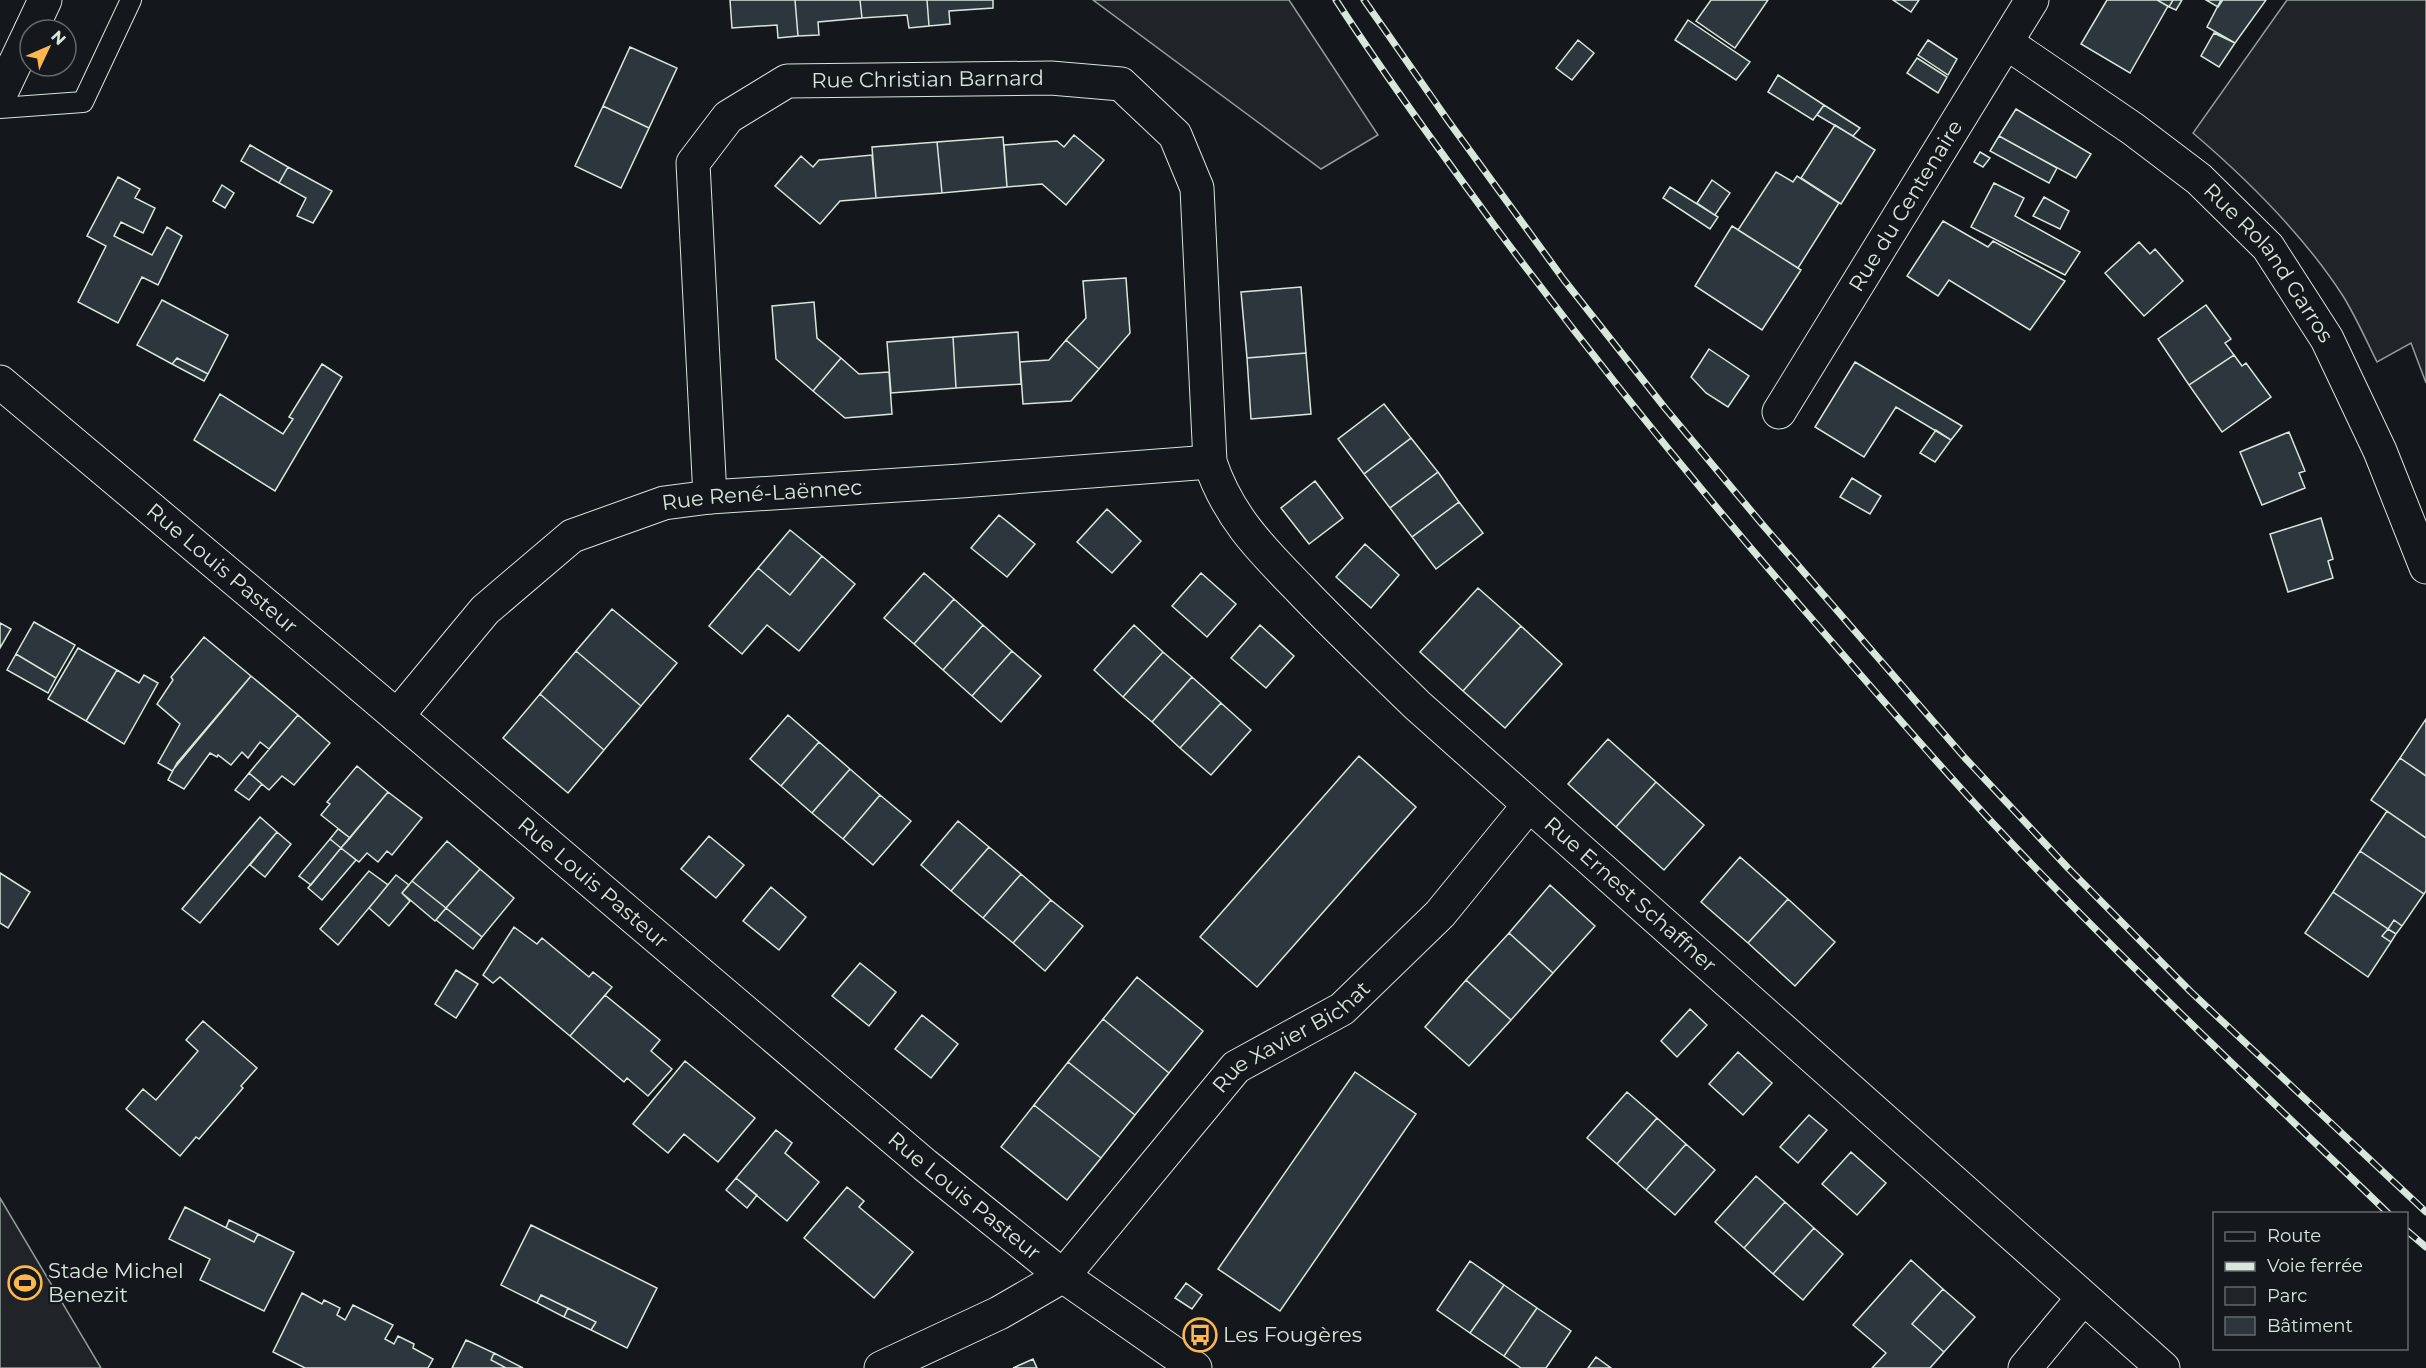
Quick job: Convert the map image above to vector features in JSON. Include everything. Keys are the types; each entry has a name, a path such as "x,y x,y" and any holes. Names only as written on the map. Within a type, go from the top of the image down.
{"street":[{"path":"37,18 45,0"},
{"name":"Rue du Centenaire","path":"1779,412 2032,0"},
{"name":"Rue Roland Garros","path":"2007,43 2133,129 2199,179 2268,247 2327,339 2380,451 2426,567"},
{"path":"0,95 18,58"},
{"name":"Rue Christian Barnard","path":"710,497 693,163 728,117 787,81 1051,78 1121,84 1175,135 1197,188 1210,462"},
{"name":"Rue Louis Pasteur","path":"0,382 916,1157 1063,1276 1195,1368"},
{"name":"Rue René-Laënnec","path":"397,716 485,610 573,536 664,503 710,497 1210,462"},
{"name":"Rue Ernest Schaffner","path":"1210,462 1219,489 1250,537 1322,612 1417,705 2163,1368"},
{"name":"Rue Xavier Bichat","path":"1063,1276 1236,1066 1342,1009 1440,914 1529,805"},
{"path":"881,1368 999,1313 1063,1276"},
{"path":"2025,1368 2083,1298"}],"lane":[{"path":"0,108 83,102 131,0"}],"green space":[{"path":"1093,0 1289,0 1378,135 1321,169"},
{"path":"2287,0 2426,0 2426,383 2411,343 2377,362 2343,296 2310,251 2274,209 2193,133"},
{"name":"Stade Michel Benezit","path":"0,1198 101,1368 0,1368"}],"building":[{"path":"730,0 795,0 798,36 778,38 777,25 732,28"},
{"path":"795,0 860,0 862,18 818,22 819,35 798,36"},
{"path":"860,0 927,0 929,26 909,28 907,15 862,18"},
{"path":"927,0 993,0 993,8 949,11 950,24 929,26"},
{"path":"1711,0 1768,0 1735,48 1696,21"},
{"path":"1893,0 1919,0 1911,12"},
{"path":"2107,0 2157,0 2168,6 2130,73 2081,44"},
{"path":"2157,0 2173,0 2169,7"},
{"path":"2173,0 2182,0 2176,10 2169,7"},
{"path":"2206,0 2221,0 2222,1 2218,7"},
{"path":"2221,0 2266,0 2235,43 2207,27"},
{"path":"1688,20 1750,62 1736,80 1675,40"},
{"path":"2214,33 2235,43 2219,67 2201,56"},
{"path":"1578,40 1594,53 1572,80 1556,68"},
{"path":"1928,40 1957,59 1948,75 1918,55"},
{"path":"630,47 677,68 649,128 603,106"},
{"path":"1917,58 1947,77 1938,93 1907,73"},
{"path":"1778,75 1824,105 1813,120 1768,92"},
{"path":"1824,105 1860,128 1853,136 1817,115"},
{"path":"603,106 649,128 621,188 575,166"},
{"path":"2016,109 2091,154 2076,178 1999,136"},
{"path":"1835,125 1875,150 1841,204 1801,178"},
{"path":"1074,135 1104,160 1066,205 1042,184 1007,187 1004,145 1057,141 1064,147"},
{"path":"1999,136 2057,168 2049,183 1990,151"},
{"path":"1003,137 1007,187 942,193 937,142"},
{"path":"937,142 942,193 876,198 872,147"},
{"path":"250,145 288,167 279,183 241,161"},
{"path":"1980,152 1990,158 1983,167 1974,162"},
{"path":"872,155 876,198 840,201 820,224 775,186 801,156 813,167 819,160"},
{"path":"288,167 332,191 313,223 297,216 306,198 279,183"},
{"path":"1776,172 1793,182 1797,176 1839,203 1798,268 1738,230"},
{"path":"118,177 140,189 135,198 155,208 143,233 121,222 114,236 152,255 167,227 182,236 158,285 142,277 118,323 78,302 106,246 87,236"},
{"path":"1712,180 1730,193 1715,215 1697,203"},
{"path":"1994,183 2024,198 2015,216 2080,252 2065,275 1971,227"},
{"path":"222,185 234,193 225,208 213,201"},
{"path":"1670,187 1718,217 1710,229 1663,198"},
{"path":"2044,197 2069,211 2060,229 2033,216"},
{"path":"1943,221 1988,247 1993,241 2065,281 2030,330 1949,280 1938,296 1907,276"},
{"path":"1732,226 1801,270 1762,330 1695,286"},
{"path":"2139,242 2150,254 2155,249 2183,281 2144,316 2105,273"},
{"path":"1126,278 1130,333 1099,369 1066,340 1086,318 1083,281"},
{"path":"1301,287 1306,353 1247,358 1241,292"},
{"path":"162,300 228,335 208,374 177,358 172,364 137,345"},
{"path":"814,302 817,338 841,358 813,391 776,359 772,306"},
{"path":"2206,305 2231,339 2225,343 2234,355 2189,385 2158,339"},
{"path":"1018,332 1021,384 956,388 953,337"},
{"path":"953,337 956,388 891,393 887,342"},
{"path":"1066,340 1099,369 1071,401 1023,404 1020,362 1049,360"},
{"path":"1709,349 1749,376 1728,407 1706,393 1691,377"},
{"path":"1306,353 1311,414 1251,419 1247,358"},
{"path":"2234,355 2242,366 2246,363 2271,397 2222,432 2189,385"},
{"path":"177,358 208,374 204,381 172,364"},
{"path":"841,358 859,374 889,372 892,414 845,418 813,391"},
{"path":"1855,362 1962,426 1951,440 1896,407 1864,457 1815,427"},
{"path":"322,364 342,377 275,491 194,440 220,394 283,434 293,419 289,417"},
{"path":"1384,404 1411,438 1364,474 1338,439"},
{"path":"1936,430 1951,440 1935,462 1920,453"},
{"path":"2289,432 2305,471 2299,473 2305,488 2262,505 2240,452"},
{"path":"1411,438 1438,472 1390,508 1364,474"},
{"path":"1438,472 1459,502 1412,537 1390,508"},
{"path":"1852,478 1881,496 1870,514 1840,497"},
{"path":"1315,481 1343,518 1309,544 1281,508"},
{"path":"1459,502 1483,533 1436,569 1412,537"},
{"path":"1107,509 1141,541 1112,573 1077,542"},
{"path":"999,515 1035,544 1007,577 971,548"},
{"path":"2321,518 2333,559 2328,561 2333,578 2288,592 2270,534"},
{"path":"790,530 822,556 790,595 758,568"},
{"path":"1365,544 1399,575 1371,608 1336,577"},
{"path":"822,556 855,584 799,651 767,625 742,654 709,626 758,568 790,595"},
{"path":"924,573 954,599 914,644 884,618"},
{"path":"1201,573 1236,604 1207,637 1172,606"},
{"path":"1478,588 1521,626 1463,691 1420,652"},
{"path":"954,599 983,625 943,670 914,644"},
{"path":"612,609 677,663 641,706 576,651"},
{"path":"34,622 75,645 56,678 16,654"},
{"path":"0,623 11,629 0,648"},
{"path":"983,625 1012,651 972,696 943,670"},
{"path":"1134,625 1163,652 1123,697 1094,670"},
{"path":"1260,625 1294,656 1266,688 1231,658"},
{"path":"1521,626 1562,664 1505,728 1463,691"},
{"path":"204,637 251,676 172,771 158,763 180,724 157,704 173,680 171,677"},
{"path":"78,648 117,670 86,721 48,699"},
{"path":"576,651 641,706 604,750 540,694"},
{"path":"1012,651 1041,676 1001,722 972,696"},
{"path":"1163,652 1192,677 1152,722 1123,697"},
{"path":"16,654 56,678 48,693 7,670"},
{"path":"117,670 139,683 144,675 158,683 124,744 86,721"},
{"path":"251,676 298,715 269,749 260,742 248,758 242,752 231,765 218,755 217,757 210,753 184,789 168,780 177,763"},
{"path":"1192,677 1221,703 1180,748 1152,722"},
{"path":"540,694 604,750 568,793 503,738"},
{"path":"1221,703 1251,730 1211,775 1180,748"},
{"path":"298,715 330,743 294,785 282,776 269,790 249,773"},
{"path":"788,715 819,742 781,786 750,759"},
{"path":"2426,719 2426,776 2400,758"},
{"path":"1608,739 1656,782 1616,827 1568,784"},
{"path":"819,742 850,769 812,813 781,786"},
{"path":"1359,756 1416,807 1257,987 1200,937"},
{"path":"2400,758 2426,776 2426,838 2371,800"},
{"path":"357,766 388,792 350,838 321,815 330,804 327,802"},
{"path":"850,769 880,795 843,839 812,813"},
{"path":"249,773 262,784 249,800 235,790"},
{"path":"1656,782 1704,825 1664,870 1616,827"},
{"path":"388,792 422,818 392,855 387,851 378,862 367,853 359,862 341,848"},
{"path":"880,795 911,821 873,865 843,839"},
{"path":"2387,811 2426,838 2426,891 2424,894 2360,851"},
{"path":"260,817 277,832 200,923 182,909"},
{"path":"958,821 989,847 951,891 921,865"},
{"path":"338,829 350,838 341,848 330,839"},
{"path":"277,832 291,844 265,877 250,865"},
{"path":"709,836 744,865 716,898 681,869"},
{"path":"330,839 341,848 311,885 299,876"},
{"path":"447,841 480,869 446,908 412,881"},
{"path":"989,847 1021,874 983,918 951,891"},
{"path":"341,848 356,860 322,900 308,888"},
{"path":"2360,851 2424,894 2402,926 2394,920 2388,929 2333,892"},
{"path":"1740,857 1788,899 1748,943 1701,902"},
{"path":"480,869 514,898 482,937 446,908"},
{"path":"369,871 388,885 338,945 320,929"},
{"path":"0,873 30,892 8,928 0,923"},
{"path":"1021,874 1051,900 1013,943 983,918"},
{"path":"396,875 409,885 402,893 410,901 389,926 369,908"},
{"path":"412,881 446,908 435,921 402,893"},
{"path":"1550,885 1595,926 1553,973 1509,933"},
{"path":"771,887 806,917 779,950 743,921"},
{"path":"2333,892 2388,929 2382,936 2391,942 2368,977 2305,933"},
{"path":"1788,899 1835,942 1795,986 1748,943"},
{"path":"1051,900 1083,926 1045,971 1013,943"},
{"path":"446,908 482,937 473,949 436,920"},
{"path":"2394,920 2402,926 2396,934 2388,929"},
{"path":"514,927 537,944 542,938 589,977 593,972 612,987 570,1036 500,977 493,983 483,975"},
{"path":"2388,929 2396,934 2391,942 2382,936"},
{"path":"1509,933 1553,973 1511,1020 1466,980"},
{"path":"860,963 896,992 869,1026 832,996"},
{"path":"456,970 478,984 456,1018 435,1004"},
{"path":"1137,977 1203,1031 1169,1073 1103,1019"},
{"path":"1466,980 1511,1020 1469,1066 1425,1027"},
{"path":"605,995 660,1040 651,1051 672,1069 648,1096 627,1078 624,1082 570,1036"},
{"path":"1690,1009 1707,1025 1677,1057 1661,1041"},
{"path":"922,1015 958,1044 931,1078 895,1049"},
{"path":"1103,1019 1169,1073 1135,1115 1068,1062"},
{"path":"203,1021 257,1068 241,1086 243,1088 199,1139 196,1137 180,1156 126,1109 143,1089 156,1100 198,1051 186,1040"},
{"path":"1738,1052 1772,1083 1743,1115 1709,1084"},
{"path":"685,1061 755,1118 718,1162 684,1134 668,1153 633,1124"},
{"path":"1068,1062 1135,1115 1101,1158 1034,1105"},
{"path":"1355,1072 1416,1114 1280,1311 1218,1269"},
{"path":"1627,1092 1657,1118 1617,1164 1587,1138"},
{"path":"1034,1105 1101,1158 1067,1200 1001,1147"},
{"path":"1809,1115 1827,1130 1798,1163 1780,1147"},
{"path":"1657,1118 1686,1144 1646,1190 1617,1164"},
{"path":"776,1130 792,1143 785,1153 819,1182 787,1221 736,1178"},
{"path":"1686,1144 1715,1170 1675,1215 1646,1190"},
{"path":"1851,1152 1886,1183 1857,1215 1822,1184"},
{"path":"1756,1176 1785,1202 1744,1248 1715,1222"},
{"path":"736,1178 757,1195 747,1208 726,1190"},
{"path":"847,1187 864,1201 859,1207 913,1252 874,1298 804,1238"},
{"path":"1785,1202 1814,1228 1773,1274 1744,1248"},
{"path":"185,1207 254,1242 258,1234 294,1252 264,1311 200,1280 210,1259 169,1239"},
{"path":"229,1220 258,1234 254,1242 226,1228"},
{"path":"531,1225 657,1288 627,1348 591,1330 596,1322 541,1295 537,1303 501,1285"},
{"path":"1814,1228 1843,1254 1803,1300 1773,1274"},
{"path":"1911,1260 1943,1289 1912,1324 1944,1352 1930,1368 1872,1368 1886,1353 1853,1325"},
{"path":"1470,1261 1504,1285 1470,1333 1437,1310"},
{"path":"1186,1283 1202,1295 1192,1309 1175,1298"},
{"path":"1504,1285 1537,1308 1504,1356 1470,1333"},
{"path":"1943,1289 1975,1317 1944,1352 1912,1324"},
{"path":"302,1293 322,1304 324,1300 340,1308 337,1315 345,1320 353,1305 393,1325 385,1339 394,1344 398,1336 414,1344 413,1348 433,1359 428,1368 305,1368 273,1352"},
{"path":"541,1295 568,1308 564,1317 537,1303"},
{"path":"568,1308 596,1322 591,1330 564,1317"},
{"path":"1537,1308 1571,1331 1546,1368 1521,1368 1504,1356"},
{"path":"466,1340 494,1353 491,1360 506,1368 452,1368"},
{"path":"494,1353 523,1368 506,1368 491,1360"},
{"path":"1596,1357 1611,1368 1588,1368"},
{"path":"1033,1359 1037,1368 1013,1368"}],"railway":[{"path":"1336,0 1414,114 1534,278 1655,433 1782,584 1937,762 2023,855 2177,1010 2387,1212"},
{"path":"1364,0 1564,280 1665,408 1762,524 1965,758 2068,868 2191,992 2426,1212"},
{"path":"2408,1232 2426,1247"}],"place":[{"name":"Stade Michel Benezit","path":"25,1283"},
{"name":"Les Fougères","path":"1200,1335"}]}
